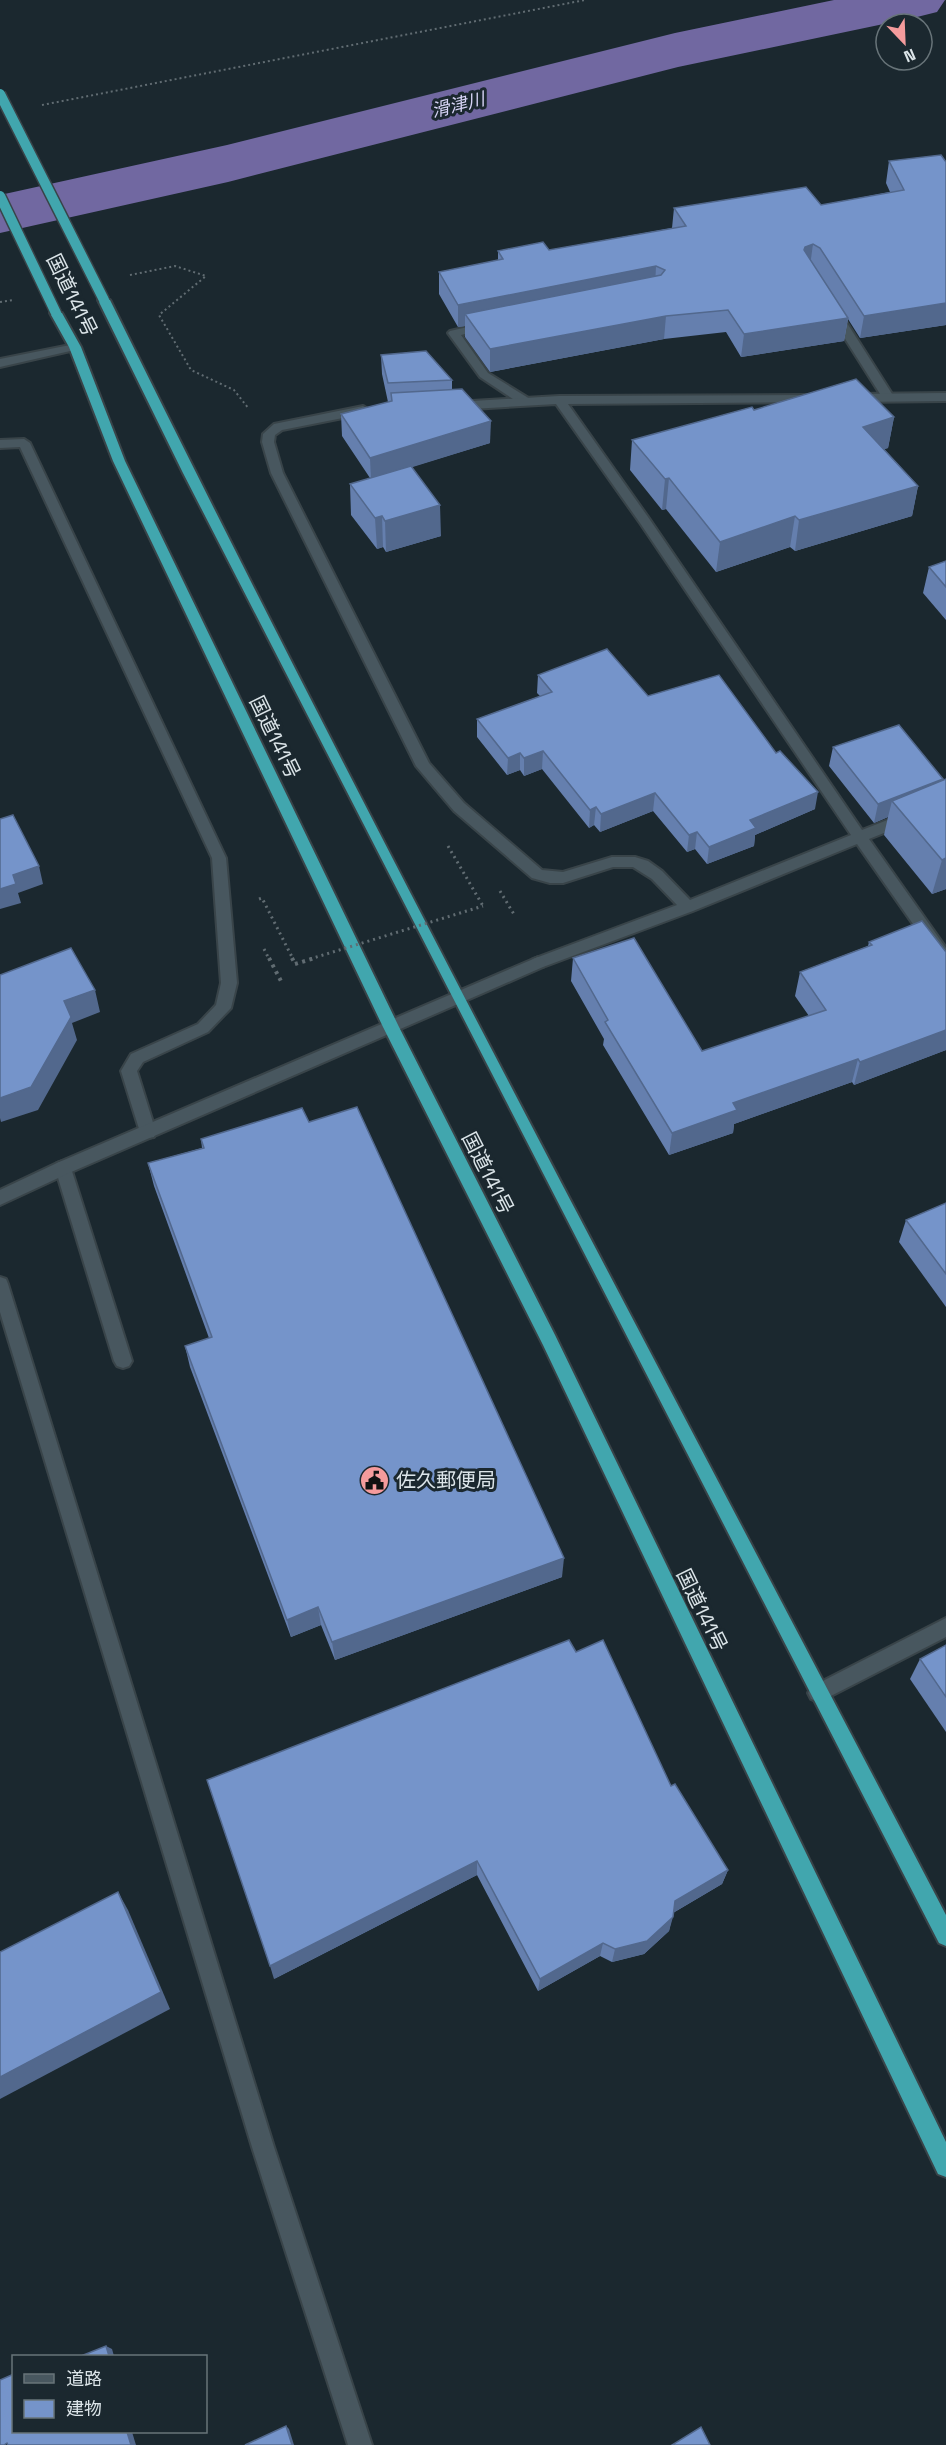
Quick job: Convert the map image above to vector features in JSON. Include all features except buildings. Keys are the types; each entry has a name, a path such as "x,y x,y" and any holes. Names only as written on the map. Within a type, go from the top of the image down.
{"highway":[{"name":"国道141号","path":"0,94 200,494 458,997 946,1936"},
{"name":"国道141号","path":"0,196 56,313 75,347 119,461 391,1027 549,1340 946,2166"}],"street":[{"path":"827,300 888,397"},
{"path":"497,324 454,333 484,375 526,402"},
{"path":"0,363 75,347"},
{"path":"844,398 946,397"},
{"path":"441,406 559,400 822,399"},
{"path":"559,400 946,960"},
{"path":"375,409 304,421 278,428 269,434 268,442 277,473 423,766 442,790 537,874 548,879 562,879 618,862 635,862 656,875 688,907"},
{"path":"0,444 24,443 219,858 230,983 223,1008 203,1028 137,1058 129,1071 148,1132"},
{"path":"0,1198 63,1168 538,963 688,907 946,802"},
{"path":"63,1168 123,1361"},
{"path":"0,1284 263,2147 360,2445"},
{"path":"818,1693 946,1627"}],"path":[{"path":"42,105 585,0"},
{"path":"159,315 191,370 234,390 269,434"},
{"path":"252,901 262,898 295,964 483,906"},
{"path":"262,944 282,983"}],"waterway":[{"name":"滑津川","path":"0,214 228,163 675,50 917,0"}],"place":[{"name":"佐久郵便局","path":"375,1480"}]}
